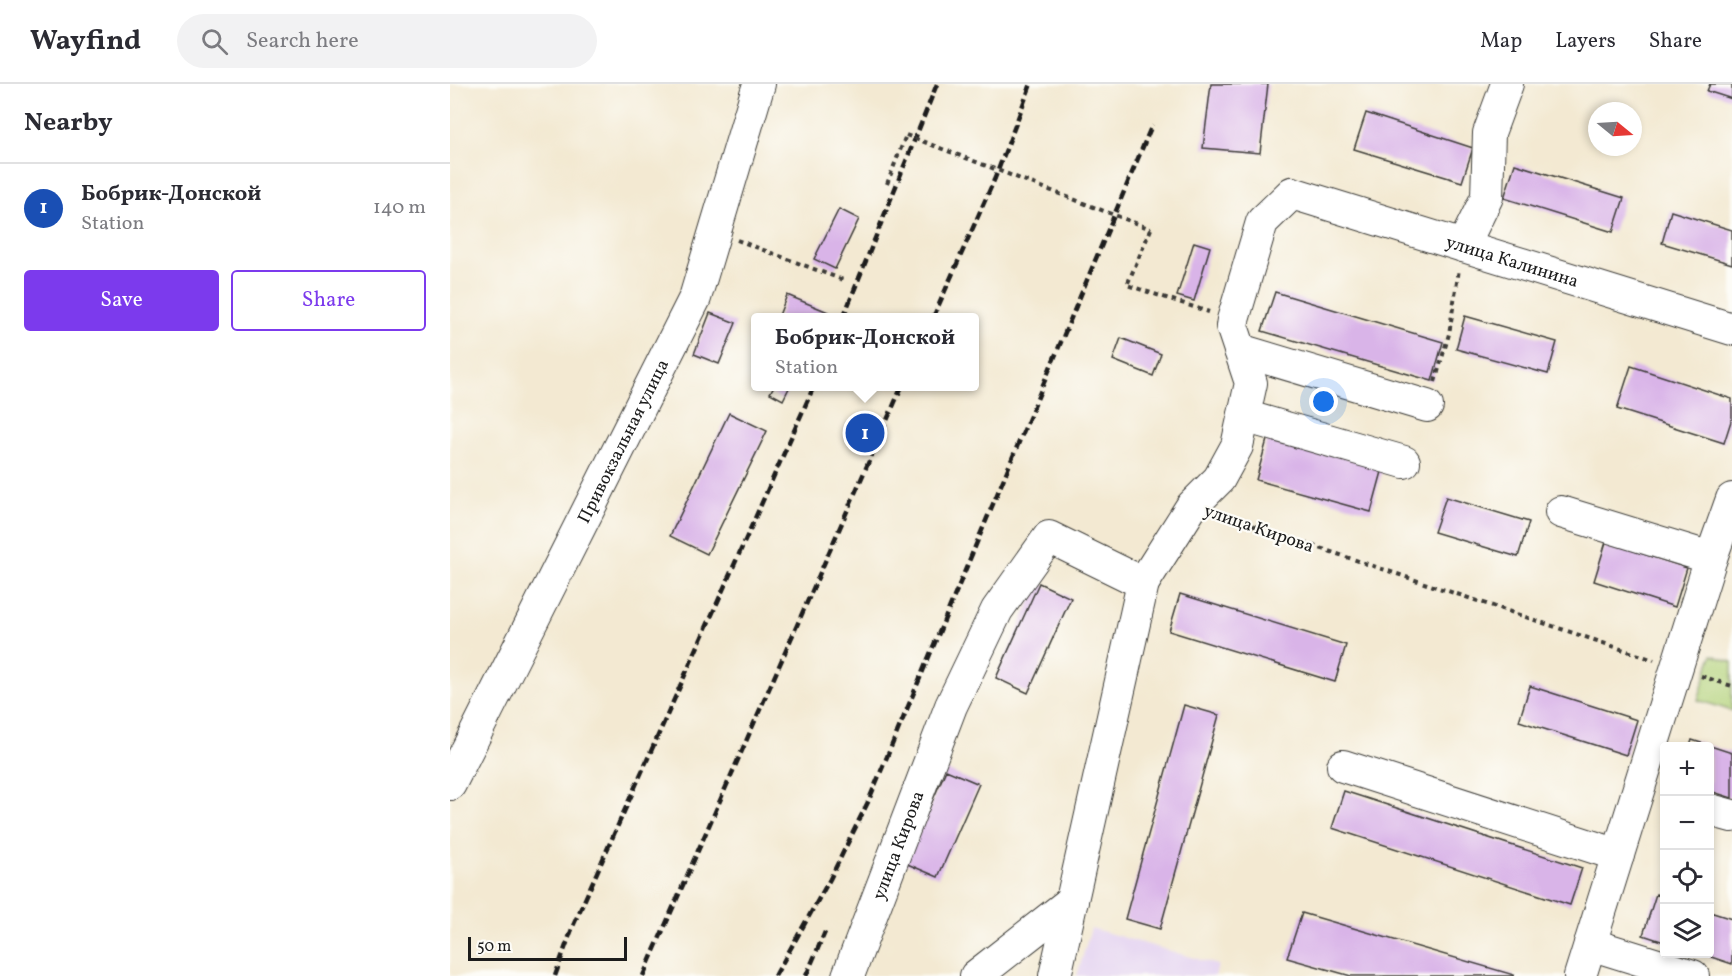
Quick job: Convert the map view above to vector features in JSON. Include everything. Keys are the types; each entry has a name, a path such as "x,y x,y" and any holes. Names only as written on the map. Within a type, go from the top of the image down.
{"street":[{"name":"Привокзальная улица","path":"450,784 695,298 759,84"},
{"path":"1463,246 1487,198 1489,133 1507,84"},
{"name":"улица Калинина","path":"1233,320 1262,222 1292,193 1732,329"},
{"path":"1192,506 1219,480 1237,446 1244,416 1251,383 1232,326 1233,320"},
{"path":"1240,351 1427,406"},
{"path":"1244,416 1404,462"},
{"path":"1580,976 1618,855 1652,792 1678,668 1711,558 1732,499"},
{"name":"улица Кирова","path":"848,976 951,706 997,610 1049,537 1143,583 1192,506"},
{"path":"1561,512 1711,558"},
{"path":"1055,976 1143,583"},
{"path":"1343,765 1618,855"},
{"path":"1714,811 1732,816"},
{"path":"976,976 1072,901"},
{"path":"1590,944 1693,976"}],"path":[{"path":"887,184 906,135 1151,229 1127,285 1233,320"},
{"path":"715,231 846,281"},
{"path":"1427,406 1449,334 1463,246"},
{"name":"улица Кирова","path":"1192,506 1732,686"}],"shaded area":[{"path":"1091,928 1218,965 1215,976 1077,976"}],"green space":[{"path":"1712,655 1732,662 1732,711 1698,700"}],"building":[{"path":"1211,84 1268,84 1260,153 1203,148"},
{"path":"1710,84 1732,84 1732,99 1707,91"},
{"path":"1366,113 1473,148 1462,182 1354,149"},
{"path":"1515,164 1624,198 1613,232 1504,198"},
{"path":"839,209 859,219 835,269 814,259"},
{"path":"1671,211 1732,230 1732,264 1662,243"},
{"path":"1194,242 1210,247 1194,301 1177,296"},
{"path":"1275,292 1443,342 1432,381 1262,331"},
{"path":"787,295 828,312 828,313 780,313"},
{"path":"710,313 736,323 719,364 694,354"},
{"path":"1465,316 1557,342 1548,374 1456,349"},
{"path":"1121,338 1161,354 1153,376 1113,360"},
{"path":"1631,366 1732,399 1732,418 1724,443 1617,409"},
{"path":"771,391 788,391 783,400 770,393"},
{"path":"729,413 767,431 707,554 670,536"},
{"path":"1268,436 1383,468 1371,512 1256,480"},
{"path":"1446,497 1529,522 1518,557 1434,532"},
{"path":"1606,542 1687,568 1675,607 1594,581"},
{"path":"1039,583 1071,598 1028,693 996,678"},
{"path":"1180,594 1346,645 1335,682 1169,631"},
{"path":"1530,686 1637,720 1626,755 1519,721"},
{"path":"1184,705 1219,715 1160,929 1125,919"},
{"path":"1714,747 1732,753 1732,798 1714,792"},
{"path":"946,770 979,784 938,877 905,863"},
{"path":"1344,791 1582,868 1570,905 1332,828"},
{"path":"1656,894 1660,896 1660,941 1643,935"},
{"path":"1302,913 1514,975 1351,976 1287,958"},
{"path":"1714,913 1732,919 1732,964 1714,958"}],"railway":[{"path":"845,313 937,84"},
{"path":"935,313 995,178 1031,84"},
{"path":"775,976 830,879 868,802 1152,125"},
{"path":"555,976 573,926 812,391"},
{"path":"643,976 900,391"},
{"path":"806,976 825,932"}],"place":[{"name":"Бобрик-Донской","path":"865,433"}]}
